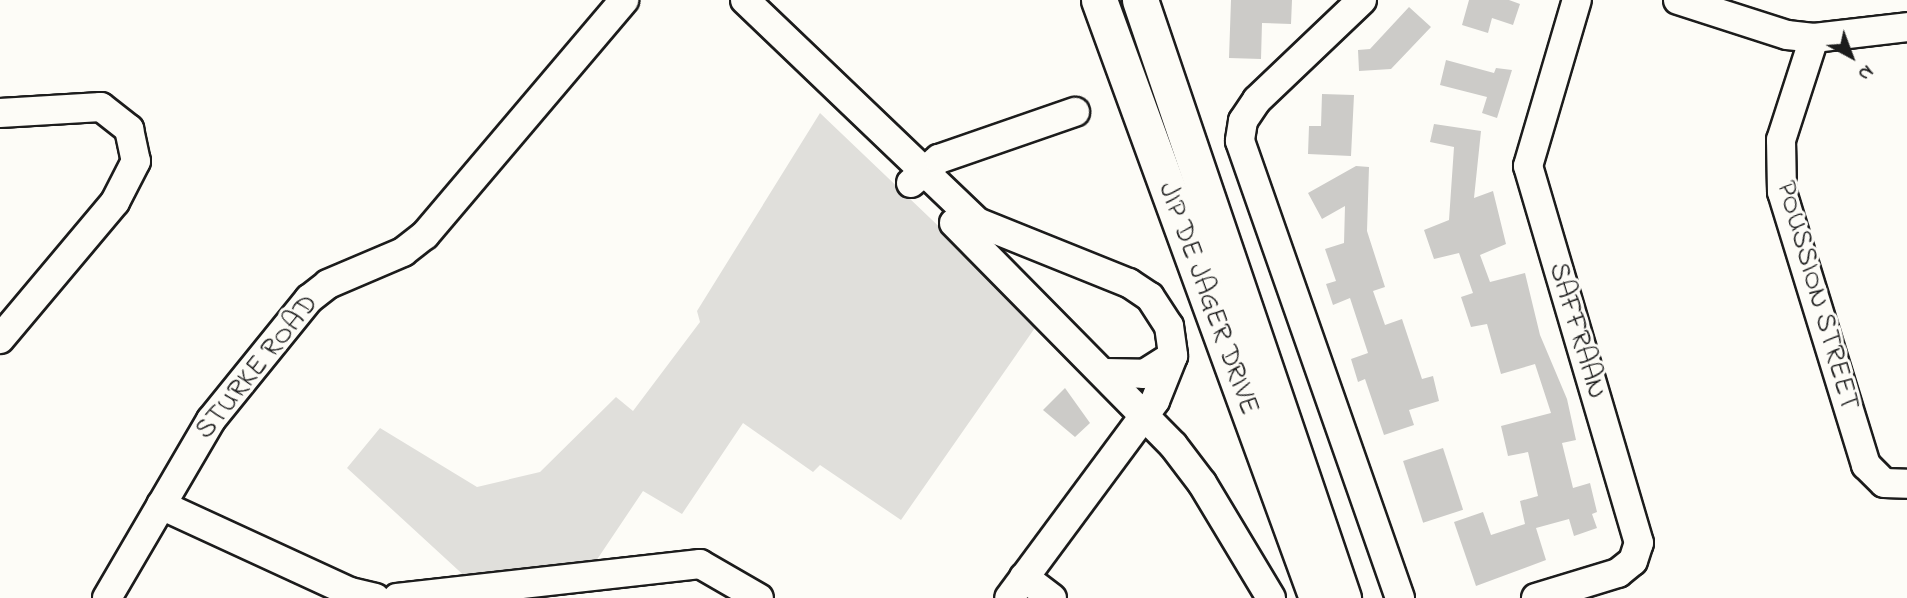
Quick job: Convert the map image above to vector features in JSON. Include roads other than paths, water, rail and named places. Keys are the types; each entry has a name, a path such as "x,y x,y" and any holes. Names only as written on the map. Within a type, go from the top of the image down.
{"main road":[{"name":"JIP DE JAGER DRIVE","path":"1099,0 1317,598"},
{"name":"JIP DE JAGER DRIVE","path":"1140,0 1343,598"}],"street":[{"name":"STURKE ROAD","path":"107,598 211,420 309,299 328,284 403,252 425,235 624,0"},
{"path":"1362,0 1257,100 1243,121 1240,141 1400,598"},
{"name":"SAFFRAAN","path":"1536,598 1618,573 1633,561 1639,542 1529,180 1530,149 1577,0"},
{"path":"731,1 916,177 1144,414 1202,483 1271,598"},
{"path":"1687,1 1787,35 1814,38 1907,27"},
{"name":"POUSSION STREET","path":"1814,38 1781,140 1782,192 1866,465 1884,483 1907,484"},
{"path":"0,113 101,107 130,129 136,161 115,202 0,340"},
{"path":"916,177 1075,112"},
{"path":"916,177 993,232 1140,289 1164,316 1173,356 1144,414 1016,588 1052,598"},
{"path":"1105,373 1144,374 1173,356"},
{"path":"161,505 350,593 374,598"},
{"path":"397,598 517,592 603,571 700,564 759,598"}]}
